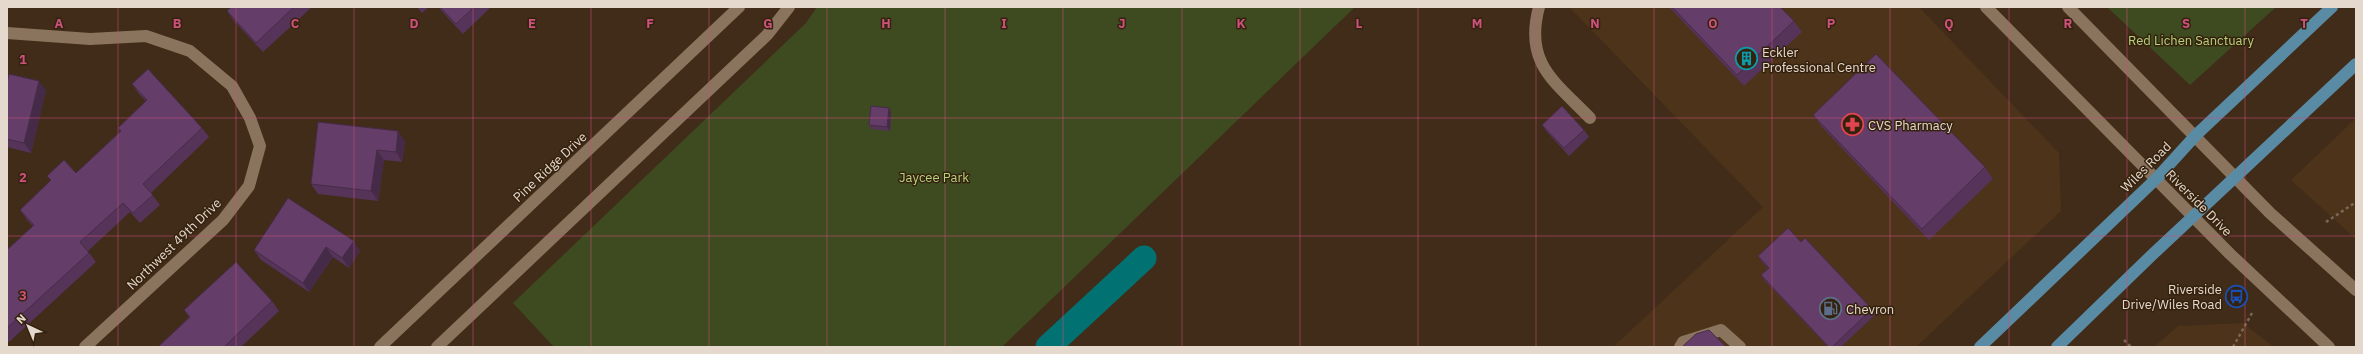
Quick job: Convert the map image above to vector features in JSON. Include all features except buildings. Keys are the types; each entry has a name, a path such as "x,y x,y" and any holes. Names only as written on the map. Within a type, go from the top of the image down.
{"main road":[{"name":"Wiles Road","path":"1980,347 2156,179 2196,135 2332,7"},
{"path":"2058,347 2194,216 2356,64"}],"street":[{"name":"Pine Ridge Drive","path":"380,347 739,7"},
{"path":"437,347 767,35 789,7"},
{"path":"1539,7 1534,24 1534,46 1546,73 1590,118"},
{"name":"Riverside Drive","path":"1986,7 2230,254 2329,347"},
{"path":"2068,7 2196,135 2270,213 2356,290"},
{"name":"Northwest 49th Drive","path":"7,33 90,39 146,36 190,51 232,86 250,118 260,146 249,186 223,220 85,347"},
{"path":"1680,347 1683,342 1721,330 1740,347"}],"path":[{"path":"2326,222 2356,202"},
{"path":"2233,347 2252,313"},
{"path":"2124,340 2131,347"}],"shaded area":[{"path":"1569,7 1919,7 2059,153 2061,211 1916,347 1613,347 1763,207"},
{"path":"2356,118 2356,239 2291,180"},
{"path":"2243,323 2274,347 2154,347 2178,326"}],"green space":[{"name":"Jaycee Park","path":"817,7 1355,7 1002,347 554,347 513,303 806,23"},
{"name":"Red Lichen Sanctuary","path":"2107,7 2276,7 2190,85"}],"waterway":[{"path":"1048,347 1144,258"}],"place":[{"name":"Eckler Professional Centre","path":"1746,59"},
{"name":"CVS Pharmacy","path":"1853,125"},
{"name":"Riverside Drive/Wiles Road","path":"2237,296"},
{"name":"Chevron","path":"1831,309"}]}
